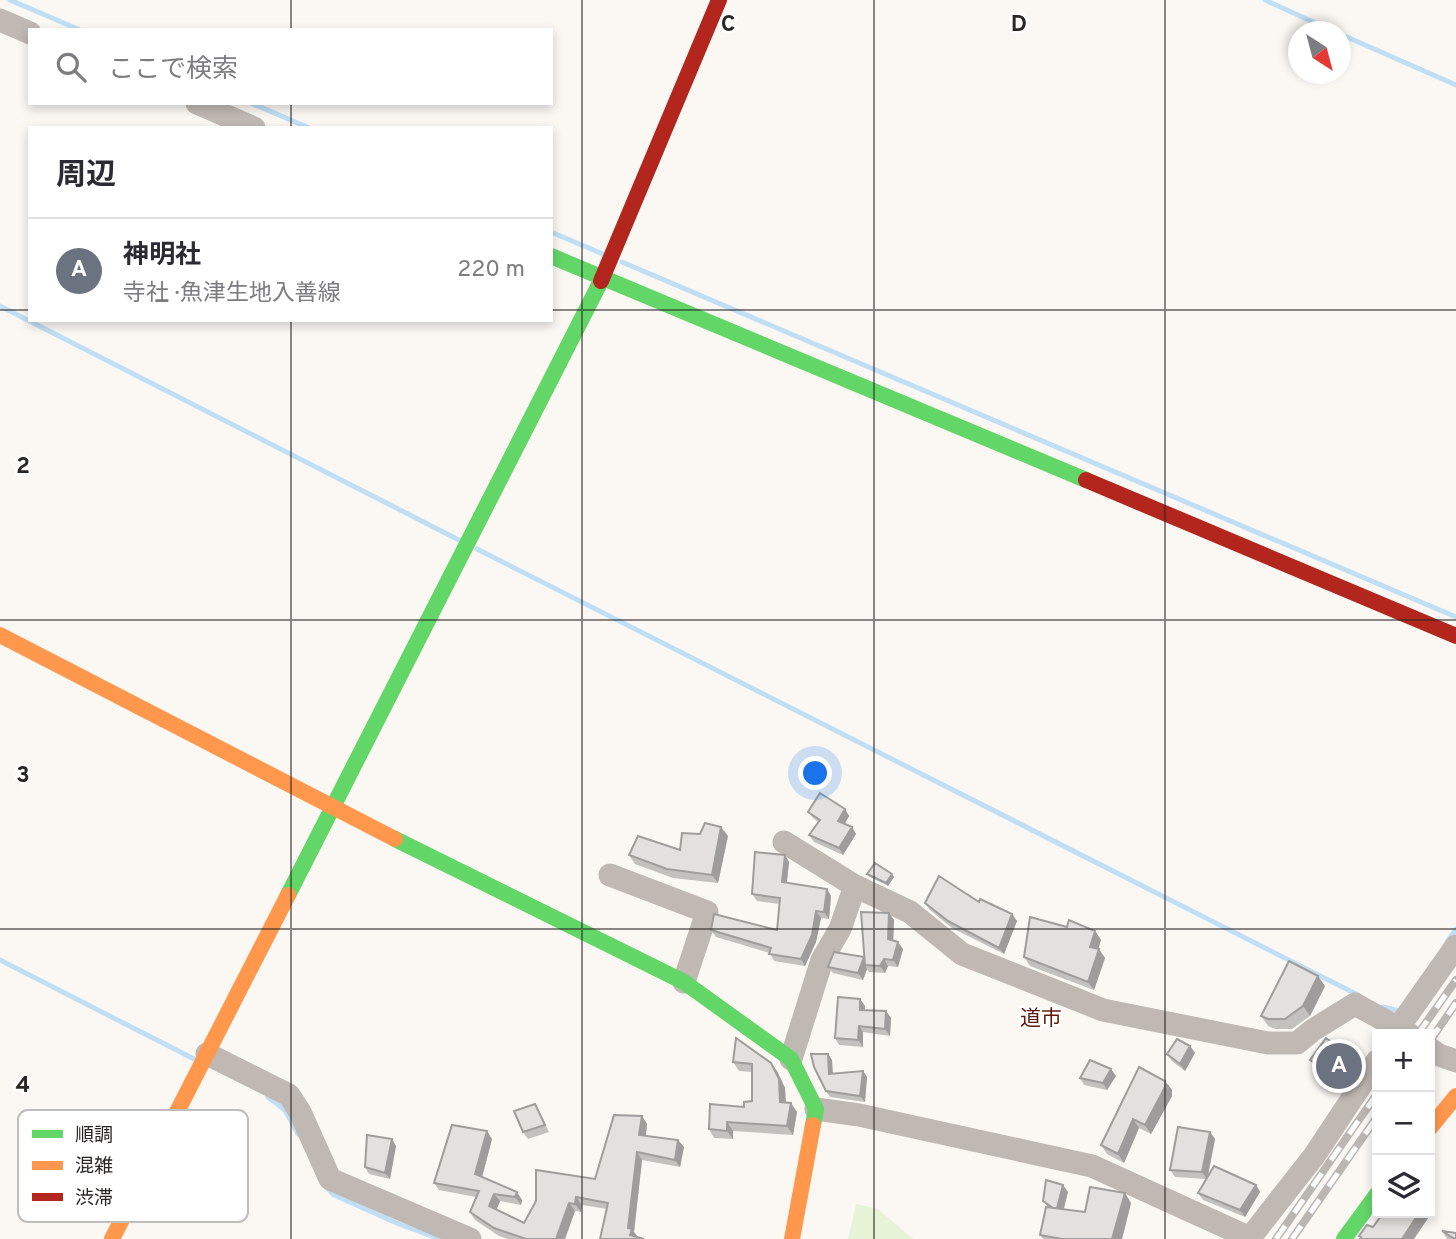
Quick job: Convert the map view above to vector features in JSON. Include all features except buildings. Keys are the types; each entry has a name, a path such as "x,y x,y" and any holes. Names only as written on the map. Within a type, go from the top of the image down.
{"street":[{"path":"178,1110 603,278 719,0"},
{"path":"0,20 28,32"},
{"path":"202,105 249,126"},
{"path":"553,257 1456,636"},
{"path":"0,635 465,875 684,982 791,1059 816,1109 792,1239"},
{"path":"784,842 855,886 910,912 962,954 1103,1010 1268,1043 1297,1043 1355,1004 1396,1029"},
{"path":"610,875 707,912 684,982"},
{"path":"791,1059 822,960 840,929 855,886"},
{"path":"1403,1029 1456,946"},
{"path":"1435,1052 1456,1061"},
{"path":"207,1054 289,1095 300,1112 330,1179 470,1239"},
{"path":"816,1109 859,1115 1092,1166 1249,1239 1314,1156 1372,1069"},
{"path":"1435,1122 1456,1096"},
{"path":"1344,1239 1372,1201"},
{"path":"112,1239 121,1222"}],"green space":[{"path":"856,1204 878,1209 913,1239 848,1239"}],"waterway":[{"path":"10,0 75,28"},
{"path":"1265,0 1311,21"},
{"path":"1351,39 1456,85"},
{"path":"256,105 304,126"},
{"path":"553,233 603,254"},
{"path":"622,262 1456,617"},
{"path":"0,306 28,320"},
{"path":"31,322 459,540"},
{"path":"477,549 1358,995"},
{"path":"1447,942 1456,929"},
{"path":"0,960 194,1059"},
{"path":"1383,1007 1400,1011 1402,1007"},
{"path":"268,1097 285,1110 298,1134"},
{"path":"328,1189 334,1195 440,1239"}],"railway":[{"path":"1422,1029 1456,980"},
{"path":"1435,1034 1456,1003"},
{"path":"1276,1239 1372,1101"},
{"path":"1292,1239 1372,1124"}],"traffic: fast":[{"path":"553,257 1086,480"},
{"path":"288,895 601,281"},
{"path":"395,839 684,982 791,1059 816,1109 813,1125"},
{"path":"1344,1239 1372,1201"}],"traffic: slow":[{"path":"0,635 395,839"},
{"path":"178,1110 288,895"},
{"path":"1435,1122 1456,1096"},
{"path":"792,1239 813,1125"},
{"path":"112,1239 121,1222"}],"traffic: jam":[{"path":"601,281 719,0"},
{"path":"1086,480 1456,636"}],"place":[{"name":"神明社","path":"1339,1066"}],"district":[{"name":"道市","path":"1041,1018"}]}
